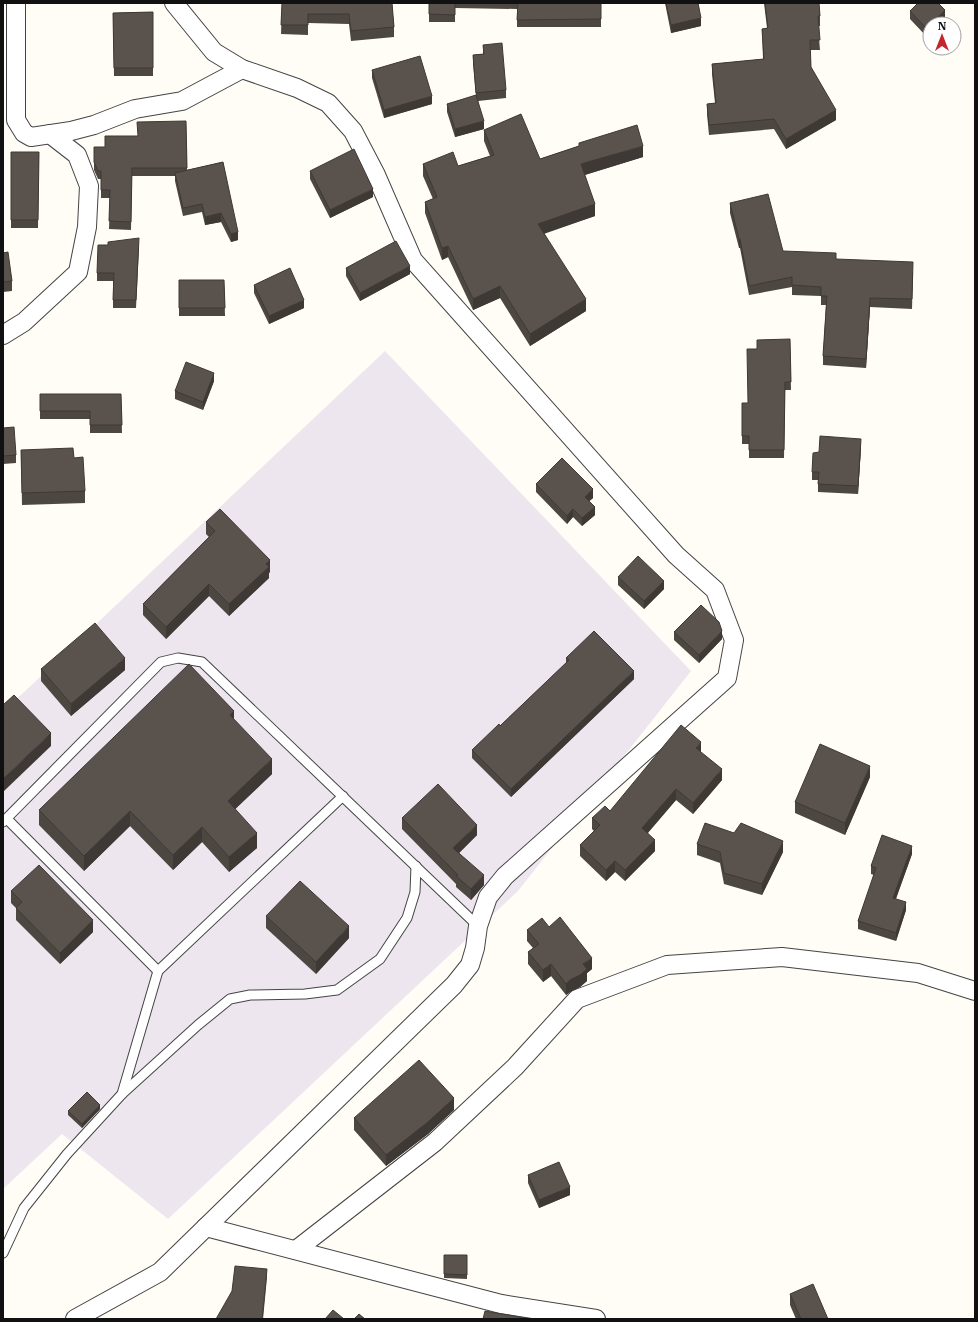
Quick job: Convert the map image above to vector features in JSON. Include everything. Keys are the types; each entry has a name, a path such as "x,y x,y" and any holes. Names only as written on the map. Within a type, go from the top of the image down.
{"street":[{"path":"16,3 16,120 24,132 31,137 94,125 134,109 182,101 242,69"},
{"path":"75,1319 160,1272 454,985 470,965 475,948 478,926 488,897 505,876 727,678 734,640 715,590 676,555 413,260 376,175 353,131 328,103 297,88 242,69 214,52 174,3"},
{"path":"3,335 24,322 78,272 86,227 89,186 77,155 50,134"},
{"path":"296,1250 435,1142 515,1067 577,999 667,965 782,957 918,973 975,991"},
{"path":"206,1227 501,1304 596,1319"}],"lane":[{"path":"158,971 5,820 161,662 178,658 202,662 478,926"},
{"path":"122,1094 158,971 342,796"},
{"path":"3,1254 24,1208 67,1154 122,1094 198,1025 230,999 250,995 304,994 337,990 380,959 407,918 415,892 416,866"}],"shaded area":[{"path":"385,351 691,671 518,891 168,1219 62,1134 3,1189 3,712"}],"building":[{"path":"282,3 392,3 394,27 351,31 349,14 308,14 308,25 281,25"},
{"path":"429,3 455,3 455,15 429,14"},
{"path":"518,3 601,3 601,19 517,20"},
{"path":"666,3 698,3 701,18 671,25"},
{"path":"765,3 819,3 820,16 818,16 820,40 810,40 811,67 836,110 786,139 774,119 709,125 707,104 716,103 712,64 764,59 762,29 768,28"},
{"path":"918,3 938,3 945,10 939,16 922,16 922,24 910,11"},
{"path":"153,12 153,68 114,68 113,13"},
{"path":"502,43 506,90 476,93 473,55 484,54 483,45"},
{"path":"420,56 432,96 384,110 372,70"},
{"path":"476,95 484,121 455,129 447,104"},
{"path":"521,114 540,159 579,146 579,143 637,125 643,146 581,164 595,204 538,224 586,299 530,334 500,286 473,299 448,246 442,248 425,202 437,197 423,164 453,152 458,166 494,155 484,130"},
{"path":"186,121 187,168 132,168 131,222 109,221 110,190 101,190 101,171 98,171 94,162 94,147 105,147 105,136 138,136 137,122"},
{"path":"354,149 373,189 330,210 310,171"},
{"path":"11,152 39,152 38,220 11,220"},
{"path":"223,162 238,232 231,234 221,213 205,217 202,204 183,208 175,173"},
{"path":"768,194 783,251 836,253 836,259 913,262 912,299 870,298 866,359 823,356 827,296 821,296 821,287 792,285 792,277 749,286 740,239 730,203"},
{"path":"139,238 136,300 113,300 114,273 97,273 98,245 108,245 108,242"},
{"path":"396,241 410,266 360,293 346,268"},
{"path":"8,252 12,281 3,282 3,253"},
{"path":"290,268 304,300 269,316 254,285"},
{"path":"179,280 224,280 225,308 179,308"},
{"path":"790,339 791,382 785,382 784,450 749,450 749,436 742,436 742,403 748,403 747,349 757,349 757,340"},
{"path":"186,362 214,373 203,402 175,391"},
{"path":"40,394 121,394 122,425 90,425 90,411 40,411"},
{"path":"14,427 16,455 3,456 3,428"},
{"path":"820,436 861,439 858,486 818,484 819,472 812,472 813,453 819,452"},
{"path":"73,448 74,458 83,457 85,491 22,493 21,450"},
{"path":"562,458 593,489 585,497 595,507 582,518 573,509 567,516 536,484"},
{"path":"220,509 270,560 266,564 269,567 229,604 209,584 166,627 143,604 215,531 206,522"},
{"path":"638,556 664,581 644,601 618,577"},
{"path":"701,605 719,622 722,631 699,655 674,632"},
{"path":"95,623 125,658 71,704 41,669"},
{"path":"594,631 634,671 511,789 472,750 499,724 500,726 569,660 566,658"},
{"path":"189,664 234,711 230,715 272,759 228,801 257,833 229,857 202,827 173,855 130,811 84,856 39,810"},
{"path":"14,695 51,733 3,779 3,705"},
{"path":"681,725 701,742 696,748 722,769 693,803 676,789 642,828 655,840 625,870 615,861 606,870 580,845 600,825 592,818 605,806 610,811"},
{"path":"820,744 870,766 845,823 795,802"},
{"path":"438,784 477,825 453,848 484,875 471,889 456,876 458,875 402,818"},
{"path":"705,823 734,833 741,823 783,841 762,884 724,873 720,852 697,844"},
{"path":"882,835 912,846 893,898 906,902 896,933 858,921 876,868 871,866"},
{"path":"39,865 93,920 60,953 16,908 22,902 11,891"},
{"path":"300,881 349,926 316,962 266,916"},
{"path":"560,917 592,958 583,964 587,969 566,984 551,964 543,970 528,952 539,944 527,930 542,918 549,927"},
{"path":"419,1060 454,1098 428,1122 386,1155 354,1118"},
{"path":"87,1092 100,1105 82,1124 68,1111"},
{"path":"559,1162 570,1187 539,1200 528,1175"},
{"path":"444,1255 467,1255 467,1275 444,1274"},
{"path":"235,1266 267,1269 262,1319 216,1319 232,1291"},
{"path":"813,1284 828,1319 801,1319 790,1294"},
{"path":"333,1310 344,1319 325,1319"},
{"path":"485,1311 531,1319 483,1319"},
{"path":"359,1314 365,1319 354,1319"}]}
